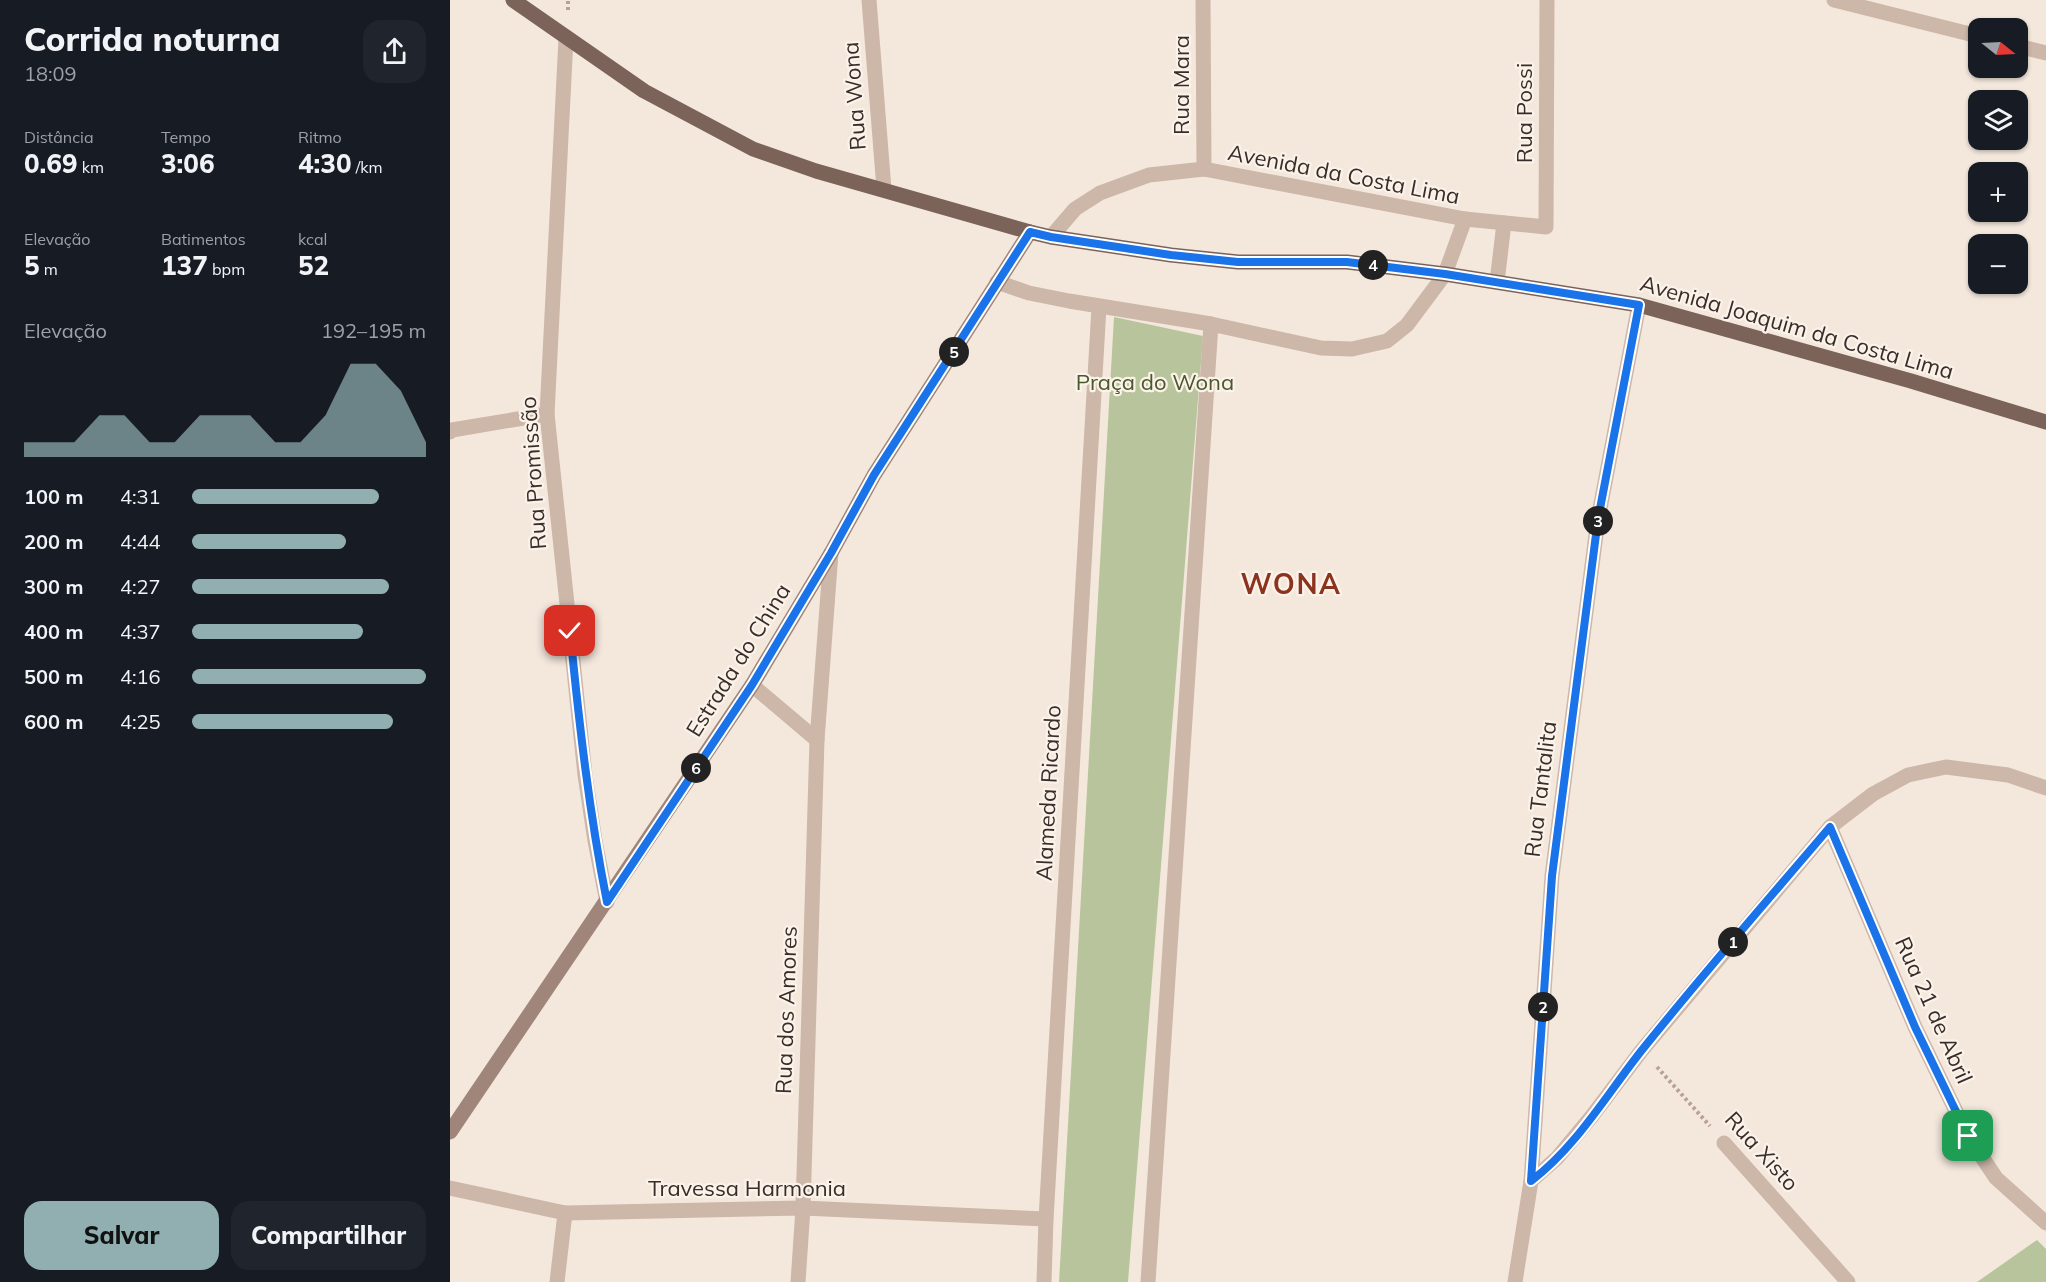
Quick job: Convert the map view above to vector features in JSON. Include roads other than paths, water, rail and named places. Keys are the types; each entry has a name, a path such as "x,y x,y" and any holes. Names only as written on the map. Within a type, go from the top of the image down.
{"main road":[{"name":"Avenida Joaquim da Costa Lima","path":"513,0 644,91 753,149 816,171 1030,232 1171,255 1238,262 1347,262 1445,274 1639,305 1911,381 2046,422"},
{"name":"Estrada do China","path":"450,1132 752,685 831,553 874,475 1030,232"}],"street":[{"name":"Rua Wona","path":"869,0 884,189"},
{"name":"Rua Mara","path":"1203,0 1204,169"},
{"name":"Rua Possi","path":"1504,223 1546,227 1547,0"},
{"path":"1834,0 1968,34"},
{"name":"Rua Promissão","path":"566,38 547,414 585,775 607,902"},
{"path":"2028,48 2046,53"},
{"name":"Avenida da Costa Lima","path":"997,282 1029,293 1099,307 1212,324 1321,348 1352,349 1387,341 1407,325 1445,274 1465,219 1204,169 1149,175 1100,193 1075,208 1051,237"},
{"path":"1465,219 1504,223 1497,282"},
{"name":"Rua Tantalita","path":"1515,1282 1531,1181 1552,876 1598,519 1639,305"},
{"name":"Alameda Ricardo","path":"1044,1282 1099,307"},
{"path":"1148,1282 1212,324"},
{"path":"451,430 547,414"},
{"name":"Rua dos Amores","path":"798,1282 803,1208 818,740 831,553"},
{"path":"752,685 818,740"},
{"path":"1531,1181 1557,1158 1642,1050 1830,827 1873,794 1908,775 1946,767 2008,775 2046,788"},
{"name":"Rua 21 de Abril","path":"1830,827 1915,1027 1968,1136 1996,1178 2046,1222"},
{"name":"Rua Xisto","path":"1724,1143 1848,1282"},
{"name":"Travessa Harmonia","path":"450,1188 565,1213 803,1208 1046,1219"},
{"path":"557,1282 565,1213"}],"district":[{"name":"WONA","path":"1291,584"}],"park label":[{"name":"Praça do Wona","path":"1155,382"}]}
